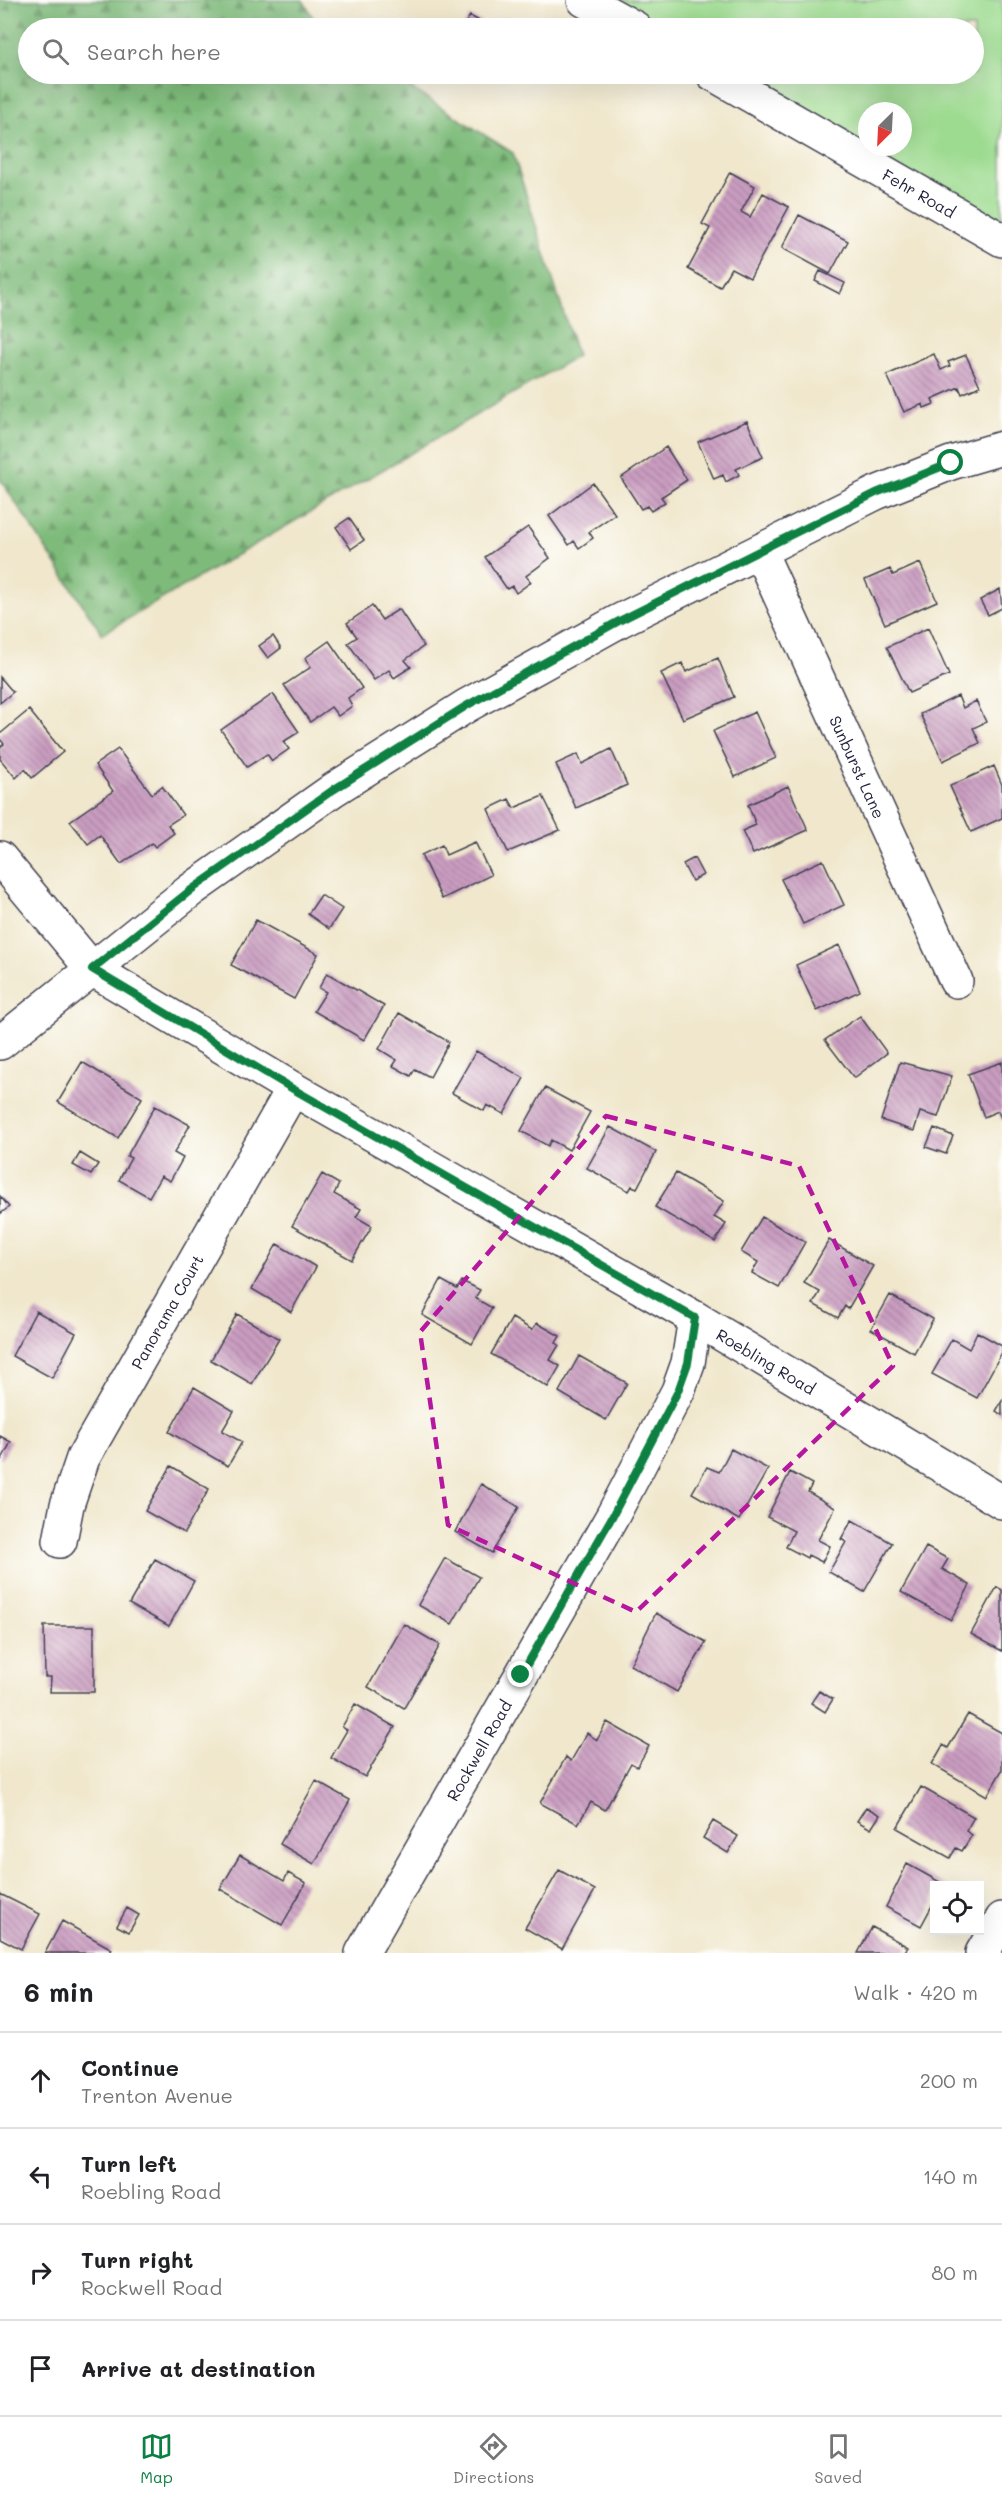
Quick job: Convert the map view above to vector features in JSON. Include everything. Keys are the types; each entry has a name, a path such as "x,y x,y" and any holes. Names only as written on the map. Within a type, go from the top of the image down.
{"street":[{"path":"598,3 620,18"},
{"name":"Fehr Road","path":"730,84 1002,240"},
{"path":"0,1043 191,890 333,790 466,706 619,621 876,493 951,463 1002,448"},
{"name":"Sunburst Lane","path":"760,552 956,981"},
{"name":"Roebling Road","path":"0,858 92,969 293,1089 695,1318 1002,1502"},
{"name":"Panorama Court","path":"60,1541 67,1505 83,1458 293,1089"},
{"name":"Rockwell Road","path":"362,1953 612,1517 678,1391 688,1363 695,1318"},
{"path":"982,1953 1002,1919"}],"highlighted area":[{"path":"606,1116 799,1166 893,1366 636,1612 448,1525 420,1332"}],"green space":[{"path":"0,0 303,0 313,18 18,18 18,84 405,84 513,153 577,356 102,634 0,479"},
{"path":"608,0 1002,0 1002,239 731,84 984,84 984,18 625,18"}],"building":[{"path":"730,172 755,186 741,212 750,217 763,193 789,207 750,278 731,268 720,287 688,269 710,228 702,224"},
{"path":"799,215 848,241 830,274 782,248"},
{"path":"820,271 845,283 840,294 815,281"},
{"path":"934,354 941,370 950,366 948,362 966,355 980,386 962,394 959,387 932,399 934,404 924,408 923,404 904,412 887,375"},
{"path":"747,421 763,457 736,469 739,475 726,482 723,475 714,479 698,442"},
{"path":"666,447 687,480 661,497 665,502 651,511 647,506 641,509 621,478"},
{"path":"593,483 615,514 589,532 593,538 579,548 574,541 569,545 549,516"},
{"path":"349,518 364,540 351,549 336,527"},
{"path":"528,527 550,558 526,576 531,582 516,593 512,586 507,589 485,557"},
{"path":"920,563 937,601 885,624 865,580 890,569 893,575"},
{"path":"1000,589 1002,608 988,615 980,600"},
{"path":"372,606 382,620 399,609 424,646 405,660 411,667 394,678 389,670 374,680 348,643 357,637 347,623"},
{"path":"928,628 949,675 909,693 887,647"},
{"path":"273,636 281,648 268,658 259,646"},
{"path":"329,641 362,688 348,698 352,706 338,716 331,707 310,722 284,685 311,667 305,658"},
{"path":"718,658 734,697 683,719 661,673 682,663 686,672"},
{"path":"0,677 13,692 0,703"},
{"path":"273,694 299,732 283,742 289,749 272,761 267,754 247,767 221,730"},
{"path":"958,696 963,708 976,701 986,722 973,728 980,743 943,761 920,714"},
{"path":"29,710 63,752 32,778 25,769 16,778 0,759 0,747 4,744 0,739 0,734"},
{"path":"755,712 776,758 735,777 713,731"},
{"path":"118,749 152,794 162,786 183,815 168,825 174,833 155,847 152,843 121,864 100,835 88,844 70,821 113,791 95,765"},
{"path":"611,749 627,785 576,808 556,764 578,754 582,764"},
{"path":"994,766 1002,785 1002,818 971,832 950,786"},
{"path":"788,786 808,830 753,854 742,831 756,825 748,805"},
{"path":"543,796 560,830 508,852 488,809 509,799 514,808"},
{"path":"475,842 491,875 442,899 421,855 442,845 446,855"},
{"path":"694,858 703,875 692,881 683,864"},
{"path":"823,860 844,905 803,924 781,879"},
{"path":"321,895 342,909 329,929 308,914"},
{"path":"256,920 318,954 294,999 231,965"},
{"path":"839,945 860,991 817,1011 796,965"},
{"path":"327,973 384,1006 364,1040 314,1011 326,992 319,988"},
{"path":"399,1013 449,1042 430,1077 415,1069 411,1076 393,1066 397,1060 379,1049"},
{"path":"860,1016 887,1053 854,1078 825,1040"},
{"path":"476,1051 524,1078 504,1114 487,1105 484,1111 452,1093"},
{"path":"82,1062 142,1098 118,1138 58,1102"},
{"path":"900,1062 952,1076 938,1117 920,1112 914,1131 881,1120"},
{"path":"1002,1062 1002,1121 998,1111 984,1117 968,1074"},
{"path":"545,1088 590,1112 569,1150 551,1140 548,1146 521,1131"},
{"path":"155,1106 190,1125 174,1153 183,1158 170,1181 161,1176 149,1197 119,1180 131,1158 127,1156"},
{"path":"610,1127 656,1152 637,1188 632,1186 629,1191 587,1168"},
{"path":"934,1128 953,1136 946,1154 926,1147"},
{"path":"80,1153 98,1164 91,1175 73,1165"},
{"path":"676,1173 724,1201 714,1217 726,1224 715,1242 655,1207"},
{"path":"322,1174 339,1184 334,1194 361,1209 356,1217 372,1226 352,1260 292,1226"},
{"path":"0,1196 9,1207 0,1214"},
{"path":"762,1217 805,1242 779,1288 752,1273 758,1262 741,1252"},
{"path":"829,1240 873,1266 848,1309 845,1306 838,1318 813,1304 820,1292 804,1283"},
{"path":"277,1244 316,1267 291,1312 252,1289"},
{"path":"441,1280 457,1289 462,1281 480,1290 475,1298 492,1308 472,1344 422,1315"},
{"path":"890,1295 933,1319 914,1353 871,1329"},
{"path":"36,1311 76,1333 52,1378 12,1356"},
{"path":"237,1314 279,1339 252,1384 211,1360"},
{"path":"512,1318 532,1330 537,1323 560,1336 556,1343 559,1345 550,1360 560,1366 548,1387 491,1354"},
{"path":"977,1332 1002,1346 1002,1352 977,1398 932,1374 952,1339 969,1349"},
{"path":"579,1356 627,1383 606,1420 559,1392"},
{"path":"194,1387 234,1411 222,1431 242,1442 228,1466 169,1432"},
{"path":"1002,1401 1002,1415 996,1411"},
{"path":"0,1436 11,1442 2,1459 0,1458"},
{"path":"731,1449 768,1469 739,1520 692,1493 707,1467 719,1472"},
{"path":"171,1466 209,1489 184,1533 145,1511"},
{"path":"790,1472 812,1484 808,1492 835,1508 818,1540 830,1546 822,1562 808,1555 807,1558 786,1547 794,1531 767,1517"},
{"path":"481,1484 519,1507 492,1553 455,1532"},
{"path":"852,1520 892,1543 864,1592 829,1572 846,1542 841,1539"},
{"path":"926,1547 948,1559 942,1569 970,1585 951,1620 901,1592"},
{"path":"445,1558 479,1577 452,1624 418,1605"},
{"path":"155,1559 194,1581 169,1626 129,1604"},
{"path":"997,1587 1002,1590 1002,1651 971,1634"},
{"path":"656,1613 706,1642 677,1692 630,1665"},
{"path":"404,1624 440,1645 404,1708 368,1687"},
{"path":"44,1626 94,1626 94,1692 50,1692 51,1677 45,1677"},
{"path":"819,1691 833,1699 825,1712 811,1703"},
{"path":"355,1704 395,1727 365,1777 331,1758 347,1730 342,1727"},
{"path":"968,1714 1002,1733 1002,1770 987,1796 932,1764 943,1745 948,1748"},
{"path":"607,1722 649,1746 637,1767 631,1763 605,1810 591,1802 578,1824 540,1803 566,1757 571,1761 587,1733 597,1740"},
{"path":"316,1781 350,1800 314,1864 280,1844"},
{"path":"921,1787 974,1817 966,1831 972,1835 962,1851 956,1848 950,1858 897,1828"},
{"path":"866,1807 880,1815 871,1829 857,1821"},
{"path":"713,1821 738,1836 728,1853 703,1838"},
{"path":"240,1855 284,1881 288,1873 306,1883 282,1925 220,1889"},
{"path":"907,1864 938,1881 930,1881 930,1909 921,1926 886,1907"},
{"path":"559,1870 595,1890 562,1949 525,1928"},
{"path":"0,1894 40,1914 21,1949 0,1938"},
{"path":"127,1908 139,1915 129,1932 117,1926"},
{"path":"62,1921 112,1949 110,1953 45,1953"},
{"path":"872,1927 908,1947 904,1953 858,1953"}],"route":[{"path":"521,1675 612,1517 678,1391 688,1363 695,1318 293,1089 92,969 191,890 333,790 466,706 619,621 876,493 951,463"}]}
